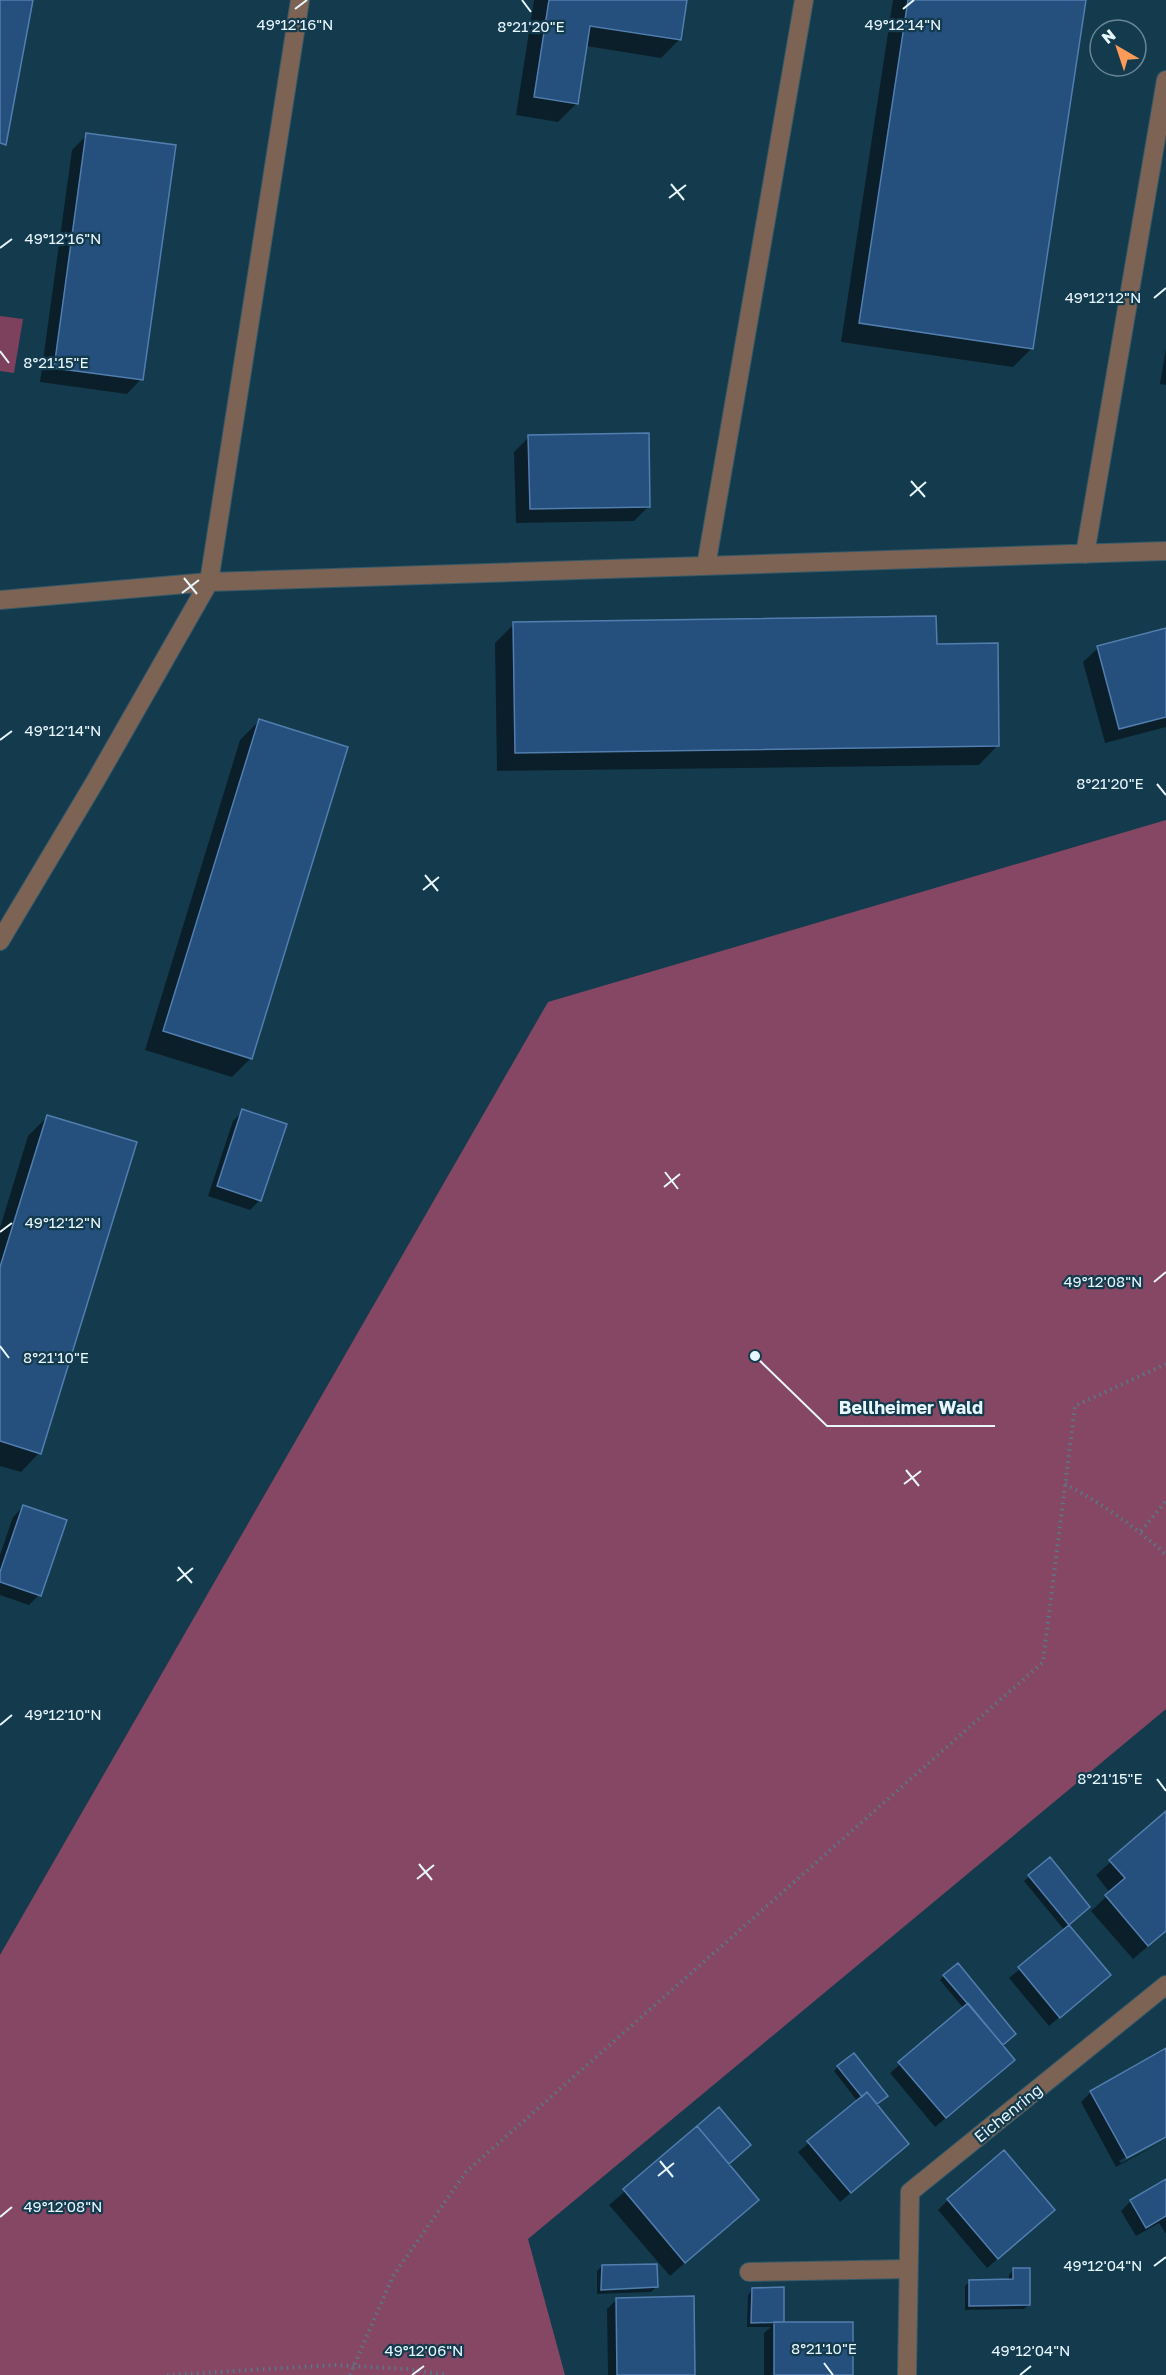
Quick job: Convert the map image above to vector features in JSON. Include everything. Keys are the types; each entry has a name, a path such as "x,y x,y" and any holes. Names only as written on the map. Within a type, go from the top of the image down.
{"street":[{"path":"0,941 96,780 209,582 300,0"},
{"path":"706,566 804,0"},
{"path":"1085,554 1166,80"},
{"path":"0,600 209,582 1166,551"},
{"name":"Eichenring","path":"907,2375 910,2192 1166,1985"},
{"path":"749,2272 908,2269"}],"path":[{"path":"350,2375 393,2276 466,2172 1043,1662 1075,1406 1166,1364"},
{"path":"1065,1484 1141,1531 1166,1555"},
{"path":"1141,1531 1166,1501"},
{"path":"167,2375 354,2366 408,2369 447,2375"}],"shaded area":[{"path":"0,316 23,319 14,373 0,371"},
{"path":"1166,820 1166,1709 528,2239 565,2375 0,2375 0,1955 548,1002"}],"building":[{"path":"0,0 33,0 6,145 0,143"},
{"path":"549,0 687,0 681,40 590,26 578,104 534,97"},
{"path":"908,0 1086,0 1033,349 859,323"},
{"path":"86,133 176,145 143,380 54,368"},
{"path":"649,433 650,507 530,509 528,435"},
{"path":"936,616 937,644 998,643 999,746 515,753 513,622"},
{"path":"1166,628 1166,717 1119,729 1097,646"},
{"path":"259,719 348,747 252,1059 163,1031"},
{"path":"242,1109 287,1124 261,1201 217,1186"},
{"path":"47,1115 137,1142 41,1454 0,1441 0,1267"},
{"path":"23,1505 67,1520 41,1596 0,1582 0,1572"},
{"path":"1166,1811 1166,1931 1148,1946 1105,1895 1125,1878 1109,1860"},
{"path":"1050,1857 1090,1907 1069,1925 1028,1875"},
{"path":"1069,1925 1111,1975 1060,2018 1018,1967"},
{"path":"958,1963 1016,2034 1003,2045 943,1975"},
{"path":"968,2003 1015,2060 946,2118 898,2062"},
{"path":"1166,2048 1166,2137 1127,2158 1090,2091"},
{"path":"854,2053 888,2096 877,2104 867,2092 862,2097 837,2066"},
{"path":"867,2092 909,2144 851,2193 807,2141"},
{"path":"719,2107 751,2145 729,2164 697,2126"},
{"path":"697,2126 759,2200 685,2263 623,2189"},
{"path":"1004,2150 1055,2210 998,2259 947,2199"},
{"path":"1166,2179 1166,2216 1146,2228 1130,2200"},
{"path":"657,2264 658,2287 601,2290 602,2265"},
{"path":"1013,2268 1030,2268 1030,2305 969,2306 969,2280 1013,2279"},
{"path":"784,2287 784,2322 751,2323 752,2288"},
{"path":"694,2296 695,2375 617,2375 616,2298"},
{"path":"774,2322 853,2322 853,2375 774,2375"}],"place":[{"name":"Bellheimer Wald","path":"755,1356"}]}
